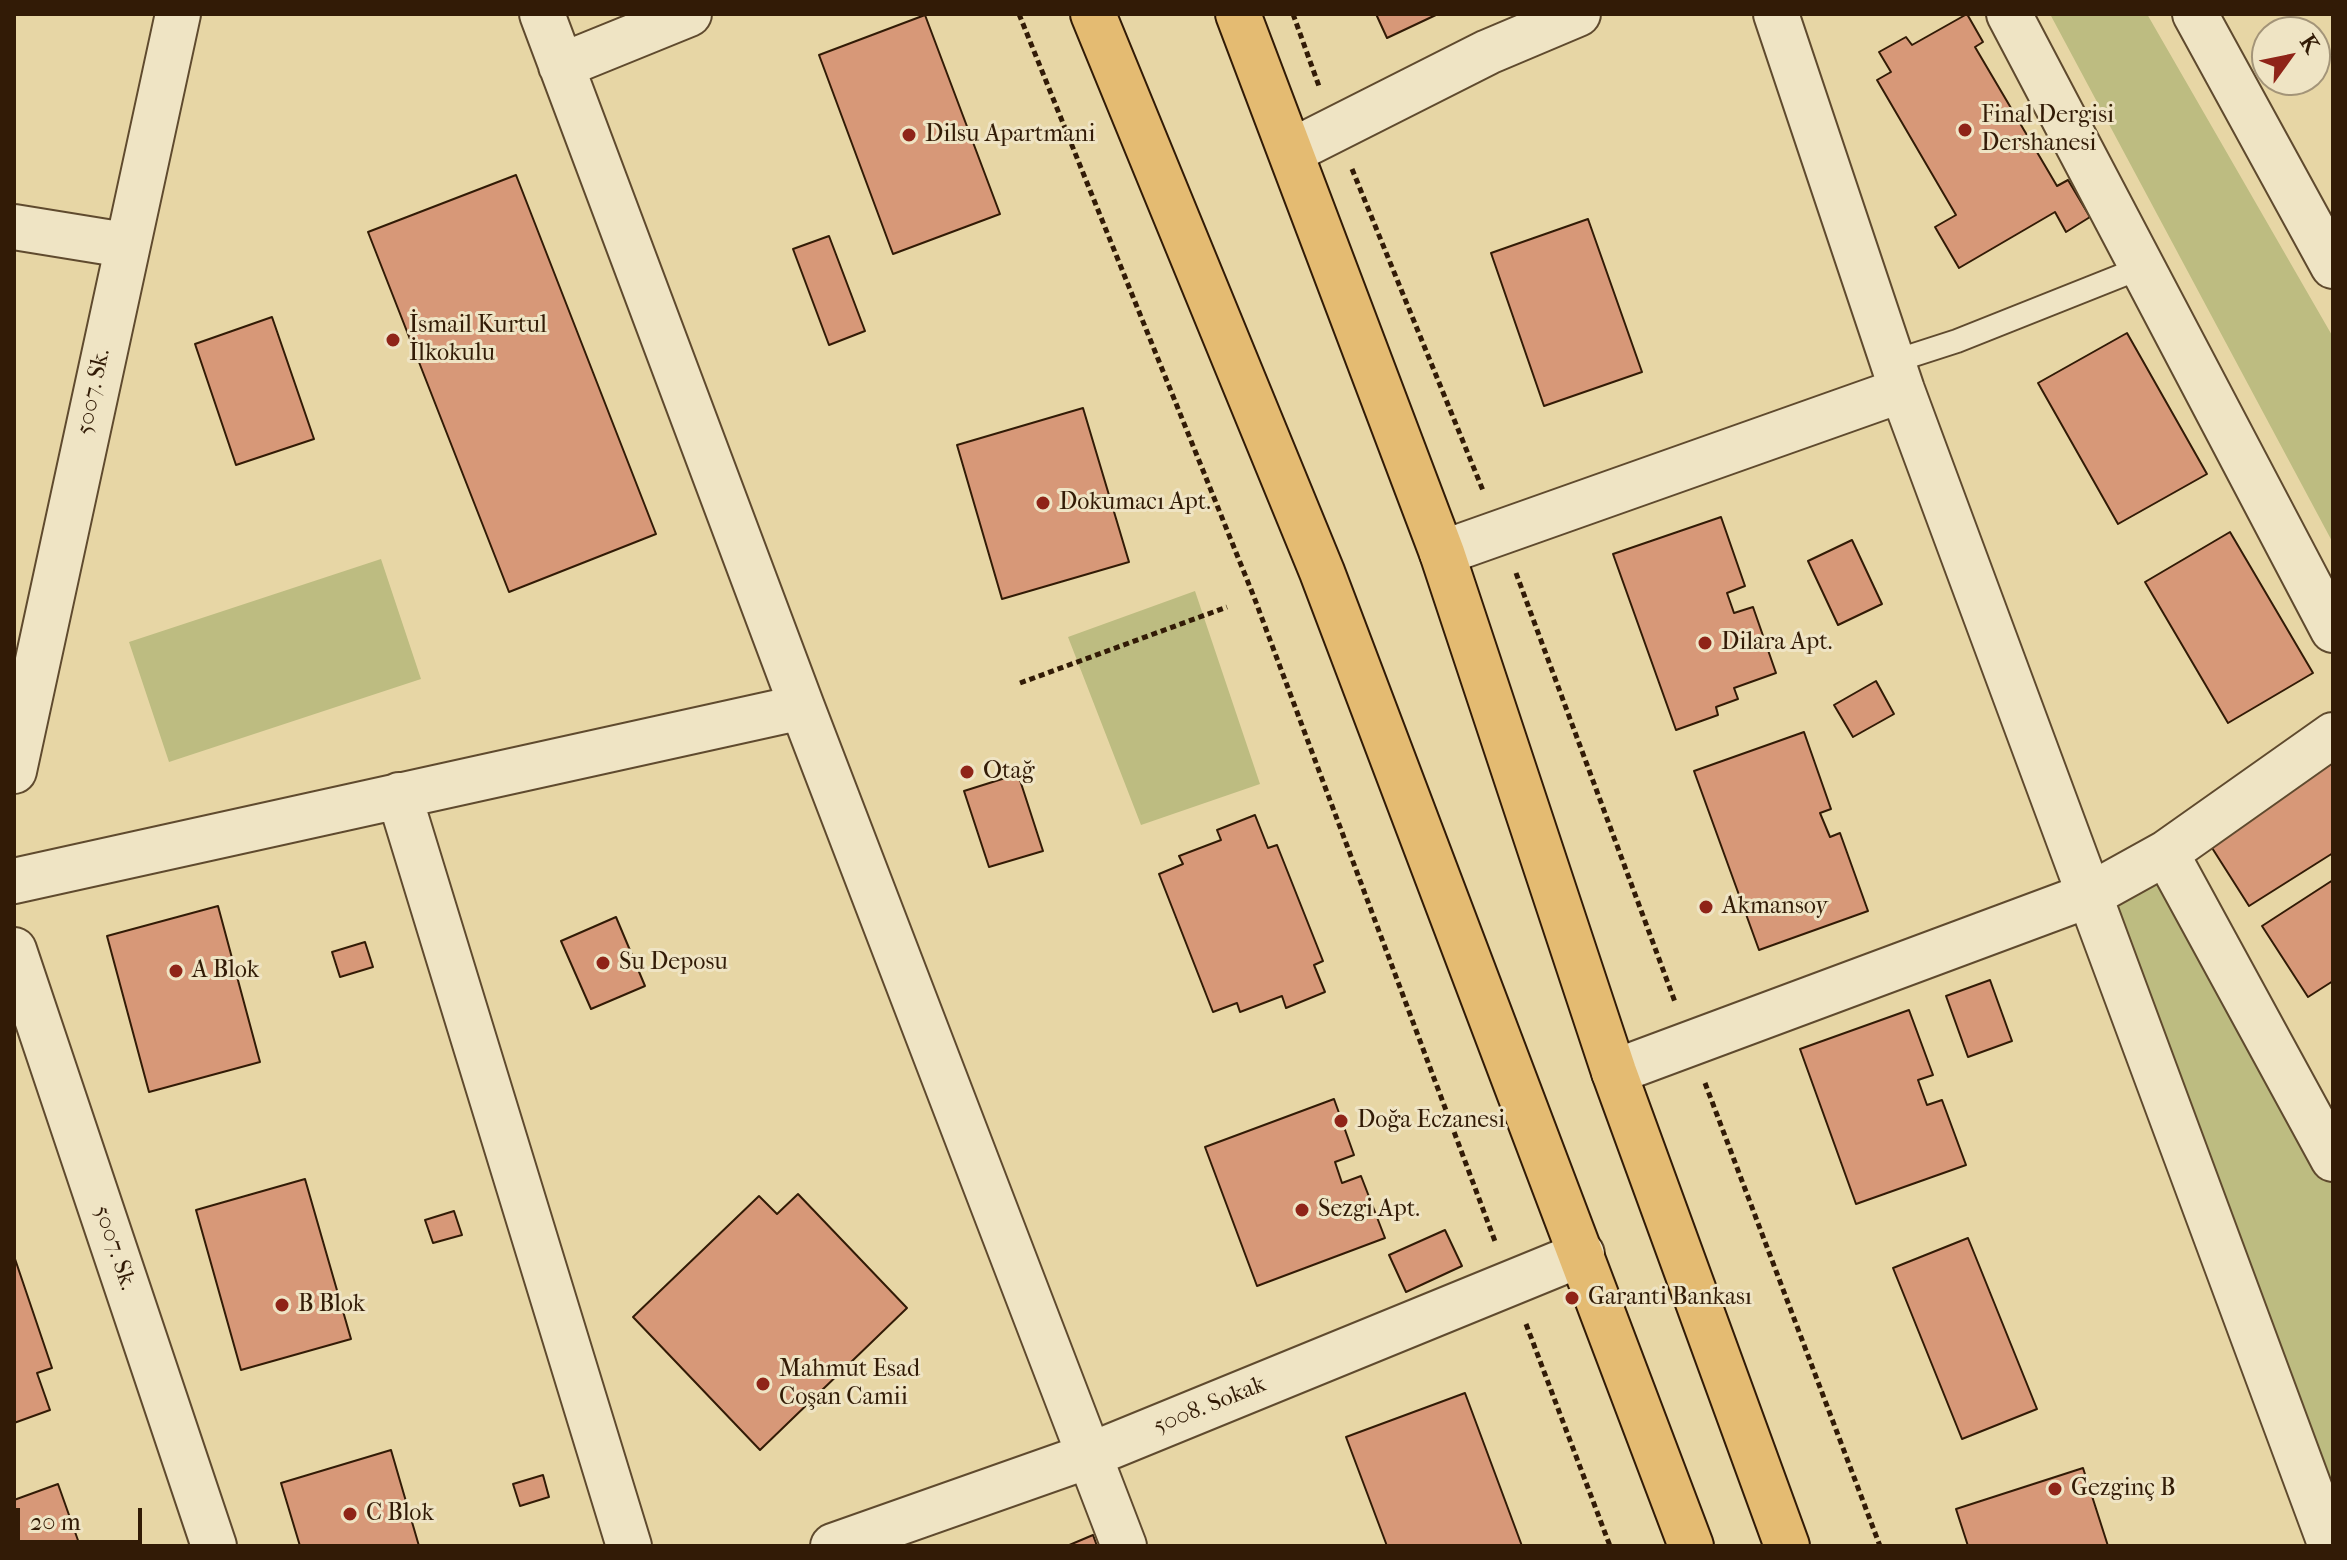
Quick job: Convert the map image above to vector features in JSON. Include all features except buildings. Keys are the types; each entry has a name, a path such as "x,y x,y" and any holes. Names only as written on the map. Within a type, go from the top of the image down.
{"main road":[{"path":"1093,14 1322,572 1691,1546"},
{"path":"1238,14 1442,553 1614,1072 1787,1546"}],"street":[{"name":"5007. Sk.","path":"14,771 125,245 178,14"},
{"path":"542,14 802,707 1124,1546"},
{"path":"561,66 689,14"},
{"path":"1292,151 1488,52 1578,14"},
{"path":"1776,14 1897,376 2092,894 2331,1546"},
{"path":"2009,14 2333,630"},
{"path":"2195,14 2333,266"},
{"path":"14,227 125,245"},
{"path":"1442,553 1897,376"},
{"path":"14,881 802,707"},
{"path":"1614,1072 2092,894 2166,853 2333,735"},
{"path":"399,795 629,1546"},
{"path":"2166,853 2333,1159"},
{"name":"5007. Sk.","path":"14,950 214,1546"},
{"name":"5008. Sokak","path":"833,1546 1088,1456 1582,1254"}],"lane":[{"path":"1897,376 1957,341 2143,267"}],"path":[{"path":"1019,14 1254,597 1610,1546"},
{"path":"1293,14 1335,129 1501,532 1880,1546"},
{"path":"1020,683 1227,607"}],"shaded area":[{"path":"2050,14 2147,14 2333,337 2333,543"},
{"path":"381,559 421,679 169,762 129,642"},
{"path":"1195,591 1260,784 1141,825 1068,637"},
{"path":"2166,853 2333,1159 2333,1546 2092,894"}],"place":[{"name":"Final Dergisi Dershanesi","path":"1965,130"},
{"name":"Dilsu Apartmani","path":"909,135"},
{"name":"İsmail Kurtul İlkokulu","path":"393,340"},
{"name":"Dokumacı Apt.","path":"1043,503"},
{"name":"Dilara Apt.","path":"1705,643"},
{"name":"Otağ","path":"967,772"},
{"name":"Akmansoy","path":"1706,907"},
{"name":"Su Deposu","path":"603,963"},
{"name":"A Blok","path":"176,971"},
{"name":"Doğa Eczanesi","path":"1341,1121"},
{"name":"Sezgi Apt.","path":"1302,1210"},
{"name":"Garanti Bankası","path":"1572,1298"},
{"name":"B Blok","path":"282,1305"},
{"name":"Mahmut Esad Coşan Camii","path":"763,1384"},
{"name":"Gezginç B","path":"2055,1489"},
{"name":"C Blok","path":"350,1514"}]}
